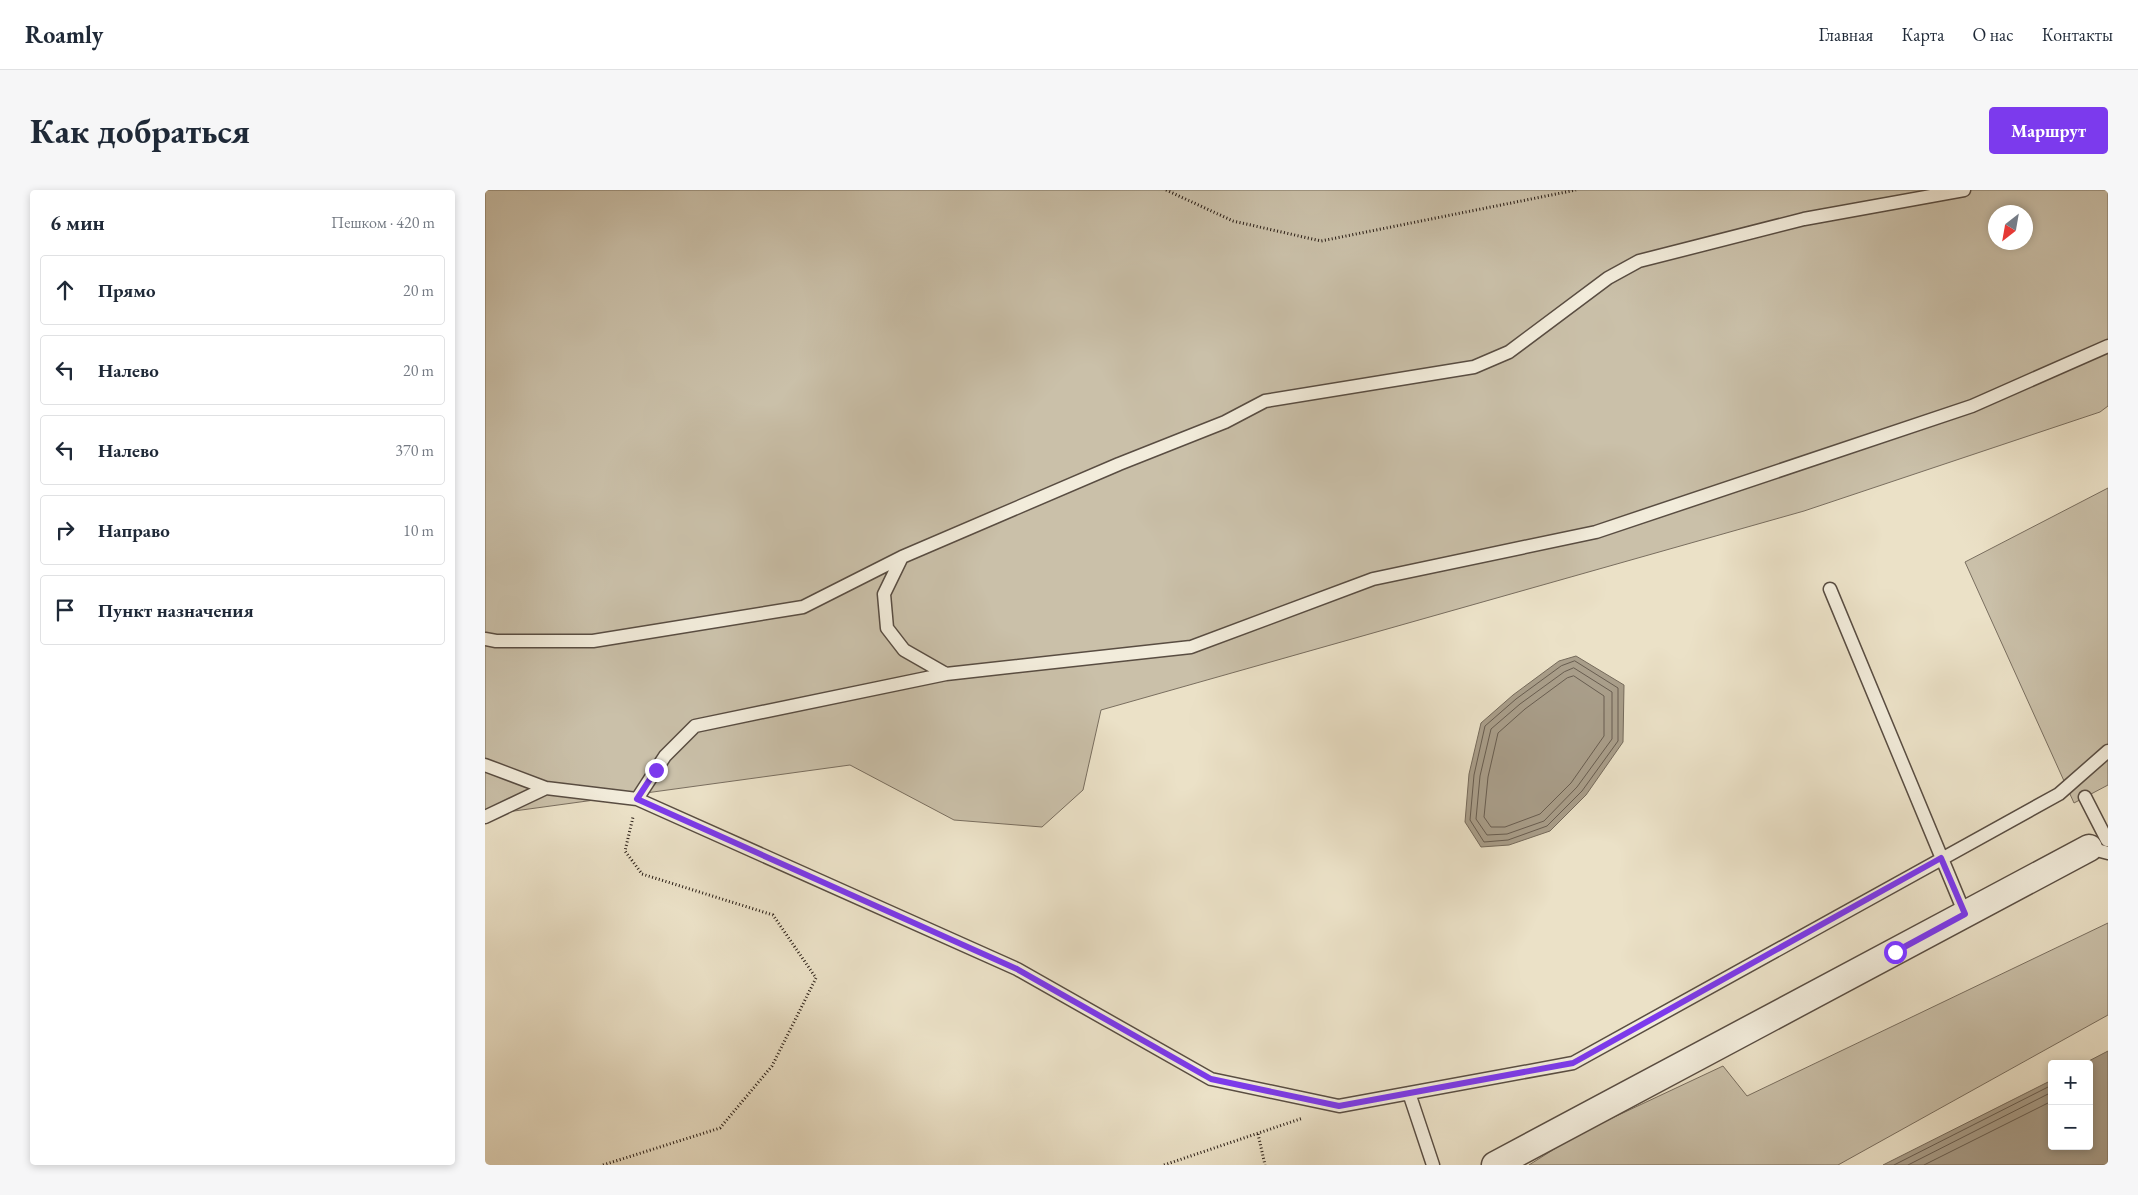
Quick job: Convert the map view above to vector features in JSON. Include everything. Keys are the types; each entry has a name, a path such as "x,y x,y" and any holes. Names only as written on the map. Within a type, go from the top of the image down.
{"street":[{"path":"1495,1165 1965,914 2103,845"}],"lane":[{"path":"485,639 495,641 593,641 803,608 902,557 1119,464 1225,422 1265,401 1474,368 1509,352 1608,278 1639,260 1804,219 1964,190"},
{"path":"637,799 665,756 695,726 946,674 1191,647 1373,579 1596,532 1972,406 2108,346"},
{"path":"902,557 884,594 887,628 904,650 946,674"},
{"path":"1830,589 1965,914"},
{"path":"485,765 546,788 637,799 1017,969 1211,1079 1339,1106 1573,1063 2059,794 2108,751"},
{"path":"485,817 546,788"},
{"path":"2085,797 2103,845"},
{"path":"1409,1093 1433,1165"}],"path":[{"path":"1166,190 1233,221 1321,241 1576,190"},
{"path":"603,1165 719,1128 772,1066 816,978 773,915 642,874 625,851 637,799"},
{"path":"1164,1165 1339,1106"},
{"path":"1258,1134 1265,1165"}],"shaded area":[{"path":"485,190 2108,190 2108,406 2100,412 1804,511 1101,710 1083,790 1042,827 954,820 850,765 485,815"},
{"path":"2108,488 2108,785 2074,803 1965,562"},
{"path":"2108,923 2108,1015 1838,1165 1529,1165 1578,1134 1723,1066 1747,1096"}],"water":[{"path":"1576,656 1624,685 1623,742 1586,795 1550,831 1509,845 1481,847 1465,822 1469,774 1481,723 1513,695 1559,661"},
{"path":"2108,1051 2108,1165 1883,1165 2048,1082 2048,1150 2093,1150 2093,1060 2091,1060"}],"route":[{"path":"656,770 637,799 1017,969 1211,1079 1339,1106 1573,1063 1941,858 1965,914 1895,952"}]}
